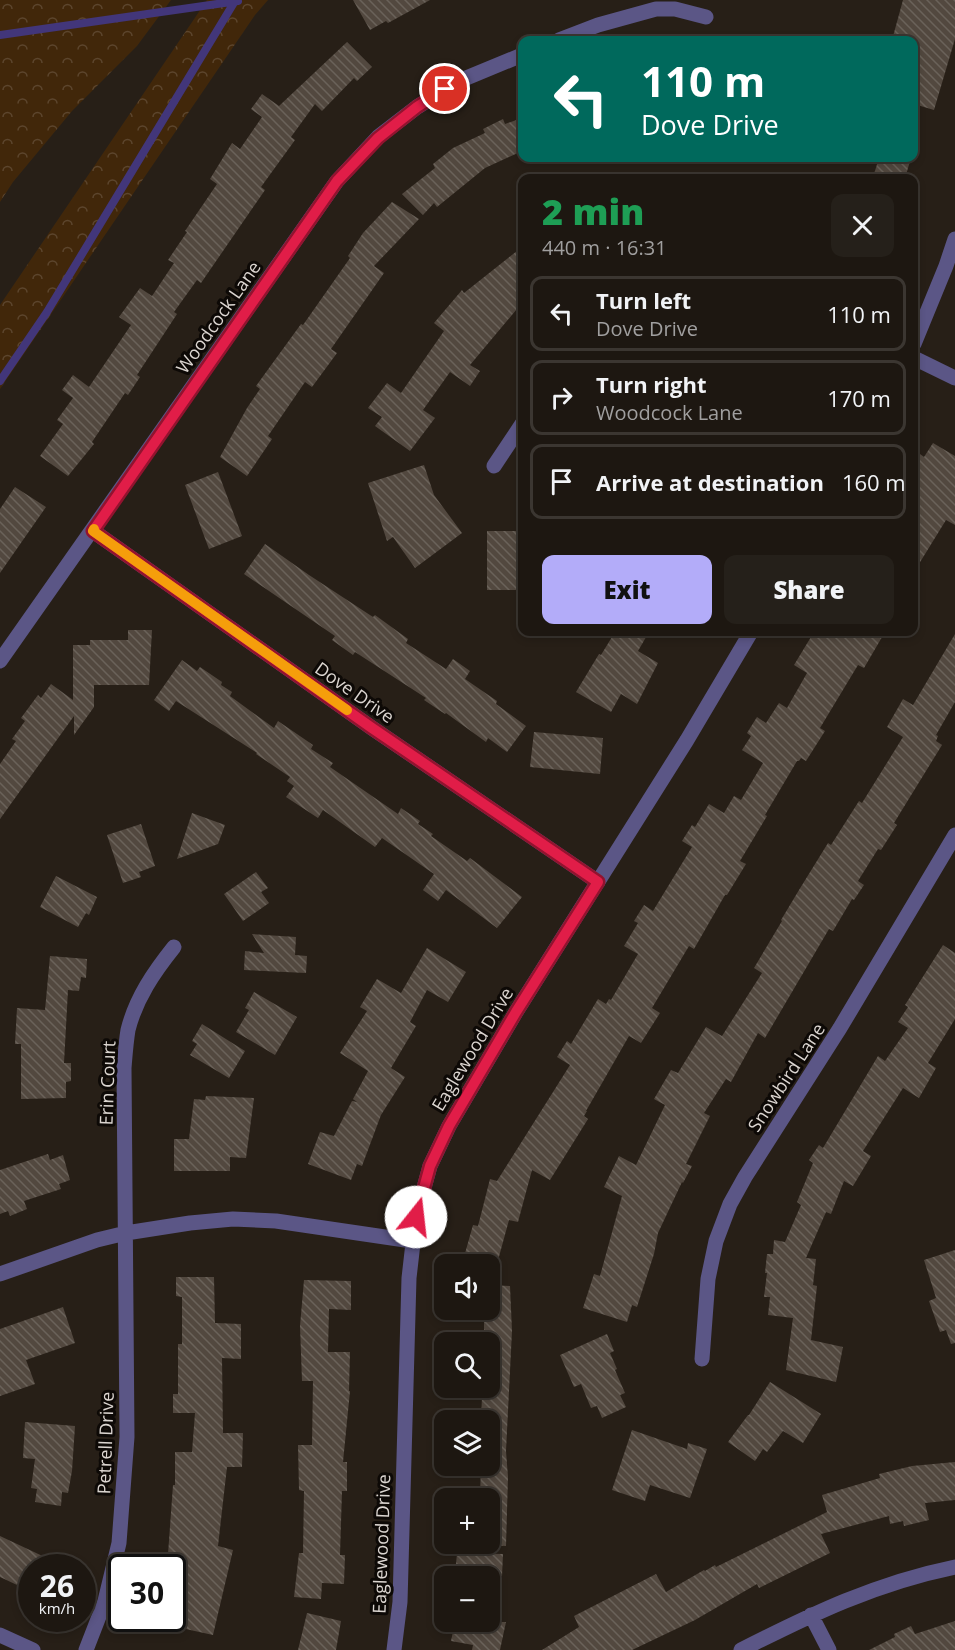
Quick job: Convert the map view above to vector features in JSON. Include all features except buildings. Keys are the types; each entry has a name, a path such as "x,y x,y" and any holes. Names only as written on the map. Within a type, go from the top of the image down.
{"street":[{"path":"569,36 598,24 656,9 675,9 706,17"},
{"name":"Woodcock Lane","path":"0,661 337,181 378,138 417,107 459,81 518,57"},
{"path":"918,334 955,239"},
{"path":"918,360 955,378"},
{"path":"494,466 518,430"},
{"name":"Dove Drive","path":"93,531 372,728 598,882"},
{"name":"Eaglewood Drive","path":"394,1650 400,1602 409,1278 416,1217 430,1166 449,1126 516,1012 687,740 749,636"},
{"name":"Snowbird Lane","path":"702,1359 708,1279 716,1241 730,1204 840,1028 955,835"},
{"name":"Erin Court","path":"126,1233 124,1068 128,1030 144,990 154,972 174,947"},
{"path":"0,1274 97,1240 126,1233 233,1219 276,1221 412,1241"},
{"name":"Petrell Drive","path":"86,1650 105,1601 119,1543 127,1437 126,1233"},
{"path":"741,1650 812,1615 866,1592 921,1574 955,1567"},
{"path":"812,1615 829,1650"},
{"path":"0,1635 33,1650"}],"green space":[{"path":"0,0 171,0 137,46 72,111 13,182 0,202"},
{"path":"207,0 268,0 255,15 0,389 0,305"}],"waterway":[{"path":"0,381 47,312 235,1"},
{"path":"0,35 238,1"}],"slow traffic":[{"path":"94,529 93,531 347,710"}],"route":[{"path":"416,1217 430,1166 449,1126 516,1012 598,882 372,728 93,531 337,181 378,138 417,107 445,89"}]}
